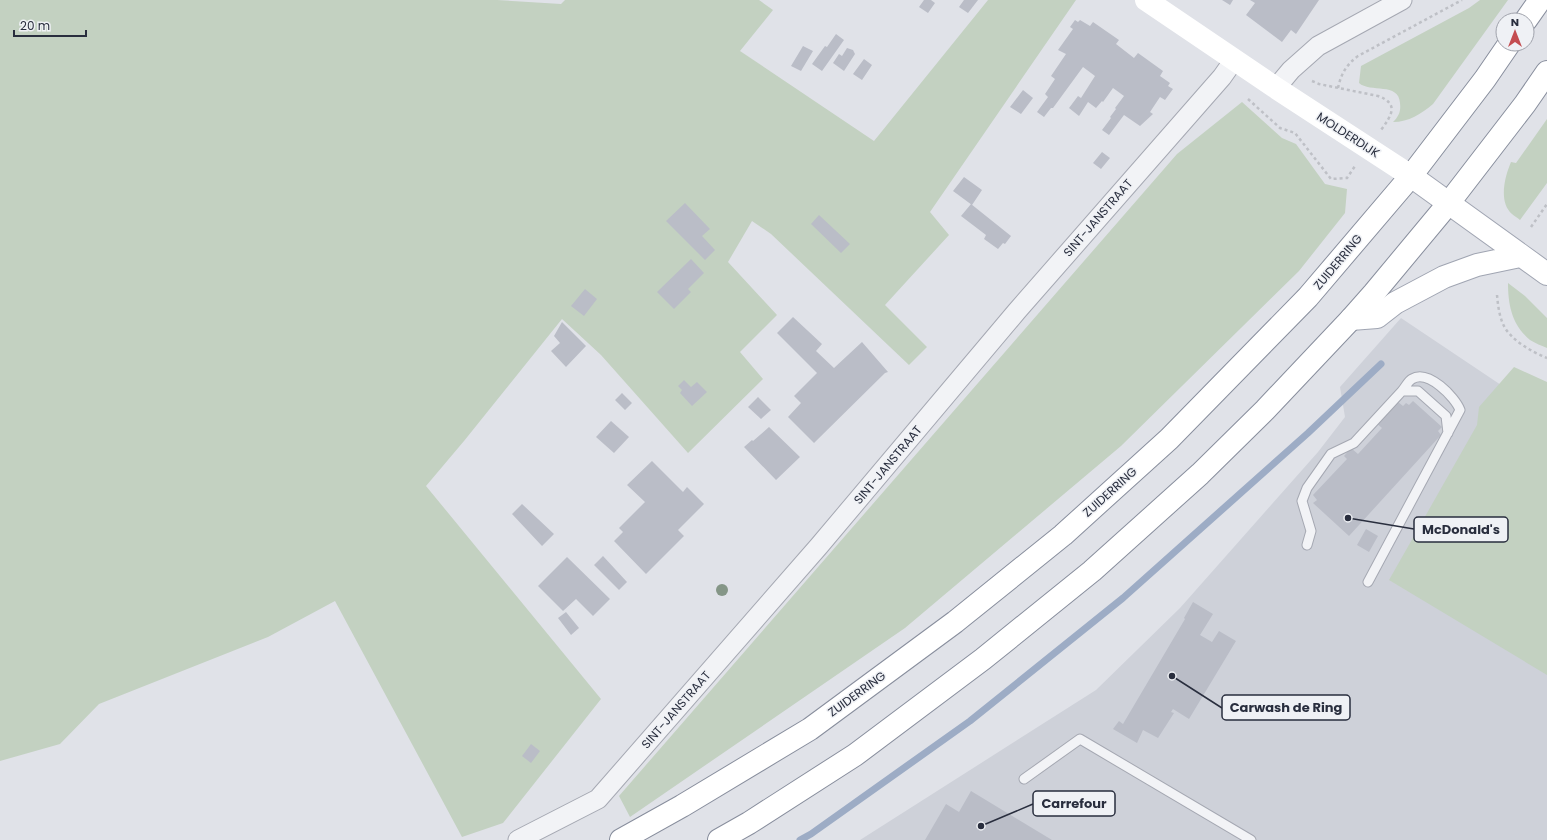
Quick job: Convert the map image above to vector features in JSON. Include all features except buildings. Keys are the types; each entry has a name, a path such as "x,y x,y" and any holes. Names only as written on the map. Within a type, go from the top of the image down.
{"main road":[{"name":"MOLDERDIJK","path":"1146,0 1276,88 1411,176 1547,274"},
{"path":"1532,12 1540,0"},
{"name":"ZUIDERRING","path":"622,840 682,806 810,729 956,622 1063,535 1169,439 1308,297 1411,176 1503,52"},
{"path":"719,840 749,823 855,756 983,659 1092,571 1200,474 1266,410 1351,319 1448,204 1525,104 1547,72"},
{"path":"1351,319 1377,318 1395,303 1444,277 1477,266 1520,256"}],"street":[{"path":"1276,88 1291,70 1318,46 1402,0"},
{"name":"SINT-JANSTRAAT","path":"518,840 598,799 819,546 1017,311 1222,77 1234,60"}],"lane":[{"path":"1307,545 1311,531 1302,500 1307,488 1331,454 1354,442 1412,379 1422,377 1433,380 1457,402 1460,410 1368,582"},
{"path":"1402,391 1418,391 1446,416 1448,433"},
{"path":"1024,779 1080,739 1251,840"}],"path":[{"path":"1338,88 1339,81 1347,64 1358,56 1462,0"},
{"path":"1531,227 1547,204"},
{"path":"1497,295 1499,312 1504,327 1528,349 1547,358"}],"shaded area":[{"path":"1401,318 1501,385 1547,403 1547,840 860,840 1096,690 1180,608 1318,452 1345,417 1340,387"}],"green space":[{"path":"0,0 497,0 561,4 565,0 759,0 773,10 740,51 874,141 988,0 1076,0 930,212 949,235 885,305 927,347 909,365 771,234 752,221 728,262 777,315 740,352 763,379 688,453 601,355 562,319 426,486 601,699 503,823 462,837 335,601 268,637 99,704 60,744 0,761"},
{"path":"1480,0 1508,0 1499,12 1495,12 1495,18 1433,104 1414,117 1404,121 1393,122 1400,111 1398,97 1395,92 1364,86 1359,83 1361,66 1469,8"},
{"path":"1242,102 1282,138 1296,144 1325,184 1347,189 1345,213 1299,271 1121,446 905,628 630,817 619,796 1177,154"},
{"path":"1547,119 1547,183 1520,220 1512,214 1505,203 1505,181 1511,162 1516,163"},
{"path":"1508,283 1525,296 1547,318 1547,348 1530,340 1519,328 1510,307"},
{"path":"1514,367 1547,382 1547,675 1389,580 1477,425 1479,407"}],"waterway":[{"path":"800,840 811,834 970,721 1123,598 1308,433 1381,364"}],"place":[{"name":"McDonald's","path":"1348,518"},
{"name":"Carwash de Ring","path":"1172,676"},
{"name":"Carrefour","path":"981,826"}]}
